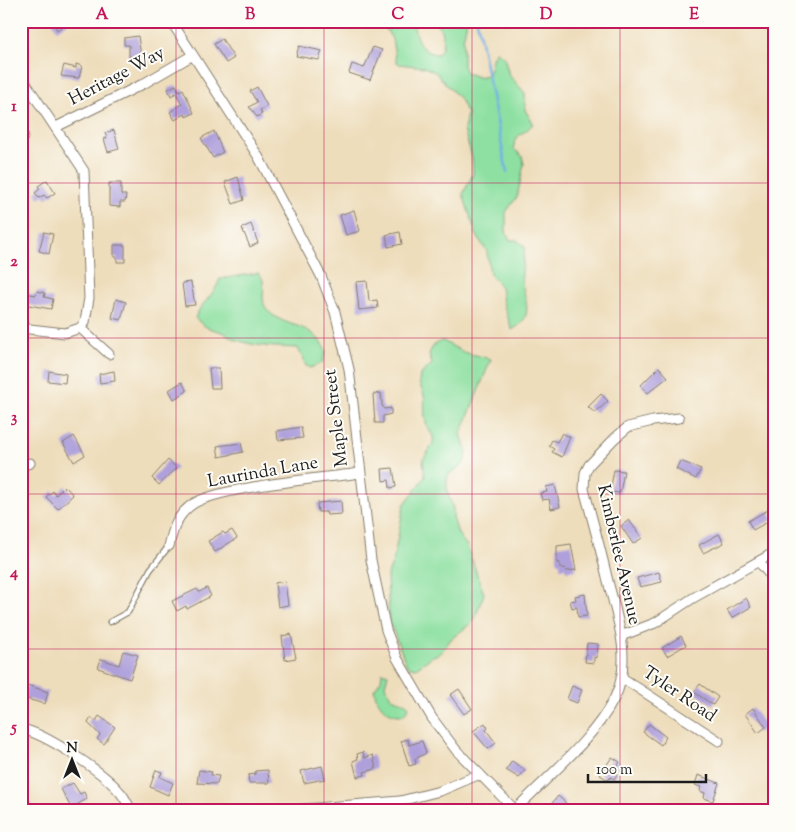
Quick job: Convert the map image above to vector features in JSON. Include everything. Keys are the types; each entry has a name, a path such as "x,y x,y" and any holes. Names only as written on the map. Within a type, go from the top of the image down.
{"street":[{"name":"Maple Street","path":"171,21 258,156 321,276 343,337 371,560 386,630 397,658 432,718 456,750 515,810"},
{"name":"Heritage Way","path":"56,127 144,84 193,55"},
{"path":"21,76 84,172 86,183 89,298 87,316 80,328 65,333 21,328"},
{"path":"21,96 31,90"},
{"path":"80,328 110,354"},
{"name":"Kimberlee Avenue","path":"515,810 583,740 608,709 615,697 621,676 623,656 621,627 584,489 585,473 594,457 628,427 653,421 679,418"},
{"name":"Laurinda Lane","path":"168,546 176,521 191,505 215,495 360,473"},
{"path":"621,636 655,623 692,598 775,552"},
{"path":"759,562 775,581"},
{"name":"Tyler Road","path":"621,676 719,741"},
{"path":"21,729 47,740 93,768 120,791 131,811"},
{"path":"280,811 407,799 440,791 480,774"}],"lane":[{"path":"110,622 128,612 150,570 168,546"}],"green space":[{"path":"381,21 413,21 417,38 423,48 438,54 443,38 436,21 467,21 463,40 463,66 466,73 478,77 487,75 496,52 504,57 509,75 525,93 525,110 533,123 515,140 514,144 514,149 522,156 524,164 517,197 506,212 506,232 510,240 517,240 525,247 522,282 527,309 524,320 512,330 503,303 501,287 490,274 487,252 476,234 463,194 473,174 472,157 464,130 467,114 460,99 435,72 424,67 399,64 396,61 392,39"},
{"path":"258,273 263,281 263,302 265,307 275,317 315,335 326,352 322,363 310,368 306,366 298,348 265,346 240,341 223,332 210,329 195,318 220,279"},
{"path":"443,341 463,352 491,359 461,434 467,452 466,458 463,465 449,474 447,479 447,491 453,508 453,517 458,534 467,546 484,594 474,621 451,639 441,653 433,656 416,668 407,666 389,620 387,576 393,562 404,505 425,477 423,459 433,439 426,424 424,397 419,383 420,375 432,364 429,355 432,348"},
{"path":"382,672 388,674 385,685 391,698 406,703 409,707 404,715 388,712 378,701 374,690 381,680"},
{"path":"21,801 32,805 35,811 21,811"}],"building":[{"path":"52,21 71,21 57,30"},
{"path":"138,36 141,56 129,57 129,45 124,45 124,38"},
{"path":"222,39 234,58 226,63 214,44"},
{"path":"299,46 322,51 319,60 296,56"},
{"path":"373,47 382,50 370,80 349,73 352,64 364,68"},
{"path":"76,64 82,66 79,78 61,76 64,65 76,68"},
{"path":"176,85 179,91 183,89 194,113 186,117 185,114 175,120 170,112 182,104 176,93 171,96 168,89"},
{"path":"257,87 267,106 260,110 262,114 257,117 249,107 257,102 250,91"},
{"path":"114,130 119,149 108,152 104,139 107,138 105,133"},
{"path":"214,131 223,152 213,158 201,138"},
{"path":"21,132 29,134 23,153 21,152"},
{"path":"238,177 244,200 233,204 225,182"},
{"path":"47,180 55,193 47,198 44,195 39,198 35,193 40,189 38,186"},
{"path":"109,183 121,183 121,195 126,195 125,202 120,202 120,207 109,206"},
{"path":"354,210 360,231 346,235 340,215"},
{"path":"251,224 258,243 250,247 242,228"},
{"path":"44,232 53,234 49,254 39,251"},
{"path":"400,232 402,244 388,247 386,235"},
{"path":"114,245 125,245 125,262 117,262 117,257 114,257"},
{"path":"367,281 369,301 377,300 378,308 359,310 356,282"},
{"path":"191,282 195,305 185,306 182,283"},
{"path":"37,291 45,293 44,297 53,299 51,309 23,304 25,293 36,295"},
{"path":"116,299 126,302 121,320 112,318"},
{"path":"659,367 668,377 648,393 641,385"},
{"path":"209,368 219,368 220,388 211,388"},
{"path":"49,371 66,374 65,383 48,381"},
{"path":"114,371 115,381 100,383 99,374"},
{"path":"182,382 187,391 174,399 169,390"},
{"path":"381,393 382,405 384,409 391,408 391,414 383,416 383,423 375,423 373,394"},
{"path":"601,394 608,401 595,413 588,407"},
{"path":"301,427 303,438 278,440 277,431"},
{"path":"562,433 570,437 562,457 552,452 554,449 549,446 552,440 557,442"},
{"path":"74,436 85,455 74,462 63,443"},
{"path":"241,443 243,452 219,457 217,446"},
{"path":"168,460 177,468 159,485 152,478"},
{"path":"680,461 701,469 696,479 676,469"},
{"path":"393,468 396,487 390,488 389,480 383,481 382,469"},
{"path":"614,470 624,471 620,493 610,492"},
{"path":"555,485 560,507 551,509 549,499 542,500 540,493 547,492 546,487"},
{"path":"65,486 73,495 58,509 46,497 53,491 56,495"},
{"path":"341,501 342,514 327,515 326,512 318,512 317,503"},
{"path":"768,510 773,519 753,530 748,521"},
{"path":"629,520 642,538 633,544 621,526"},
{"path":"232,530 237,538 215,552 208,541 223,532 225,534"},
{"path":"719,534 724,543 703,553 699,545"},
{"path":"571,544 576,570 566,571 565,568 560,568 560,563 557,563 557,546"},
{"path":"659,572 662,582 640,587 637,578"},
{"path":"285,581 288,605 278,607 275,583"},
{"path":"207,588 211,596 187,609 186,606 177,611 172,601 197,589 199,592"},
{"path":"585,594 587,616 578,617 577,607 572,608 570,601 576,600 575,596"},
{"path":"746,598 751,607 732,618 727,610"},
{"path":"291,634 296,658 285,660 282,636"},
{"path":"681,636 686,645 667,656 662,648"},
{"path":"587,643 598,644 597,658 594,657 594,663 585,662"},
{"path":"123,651 138,655 130,679 98,668 101,659 119,665"},
{"path":"700,684 718,697 713,705 694,692"},
{"path":"27,685 48,692 45,704 23,698 21,686 26,688"},
{"path":"572,686 582,690 577,703 567,699"},
{"path":"459,689 472,709 464,714 450,695"},
{"path":"753,708 766,727 758,733 745,714"},
{"path":"99,716 115,727 104,744 97,739 100,735 88,723 91,718 96,721"},
{"path":"485,723 488,728 486,730 496,743 488,749 473,731"},
{"path":"649,724 666,737 661,745 643,732"},
{"path":"408,739 409,745 422,741 426,753 415,759 416,764 409,766 401,741"},
{"path":"363,752 364,758 373,755 376,769 364,772 365,775 357,777 353,761 358,759 357,754"},
{"path":"612,757 620,762 614,771 618,773 614,779 611,777 608,780 600,775"},
{"path":"512,761 525,770 519,778 506,770"},
{"path":"322,766 325,779 304,783 301,771"},
{"path":"156,770 162,772 160,777 173,783 168,795 150,787"},
{"path":"199,770 212,772 211,775 219,776 217,784 197,783"},
{"path":"268,770 269,783 249,783 248,775 255,774 255,771"},
{"path":"698,775 719,783 713,801 704,798 705,793 700,791 701,787 695,785"},
{"path":"73,783 80,794 84,792 87,799 71,808 61,789"},
{"path":"558,796 566,803 559,811 552,811 548,808"}],"waterway":[{"path":"477,21 507,172"}]}
